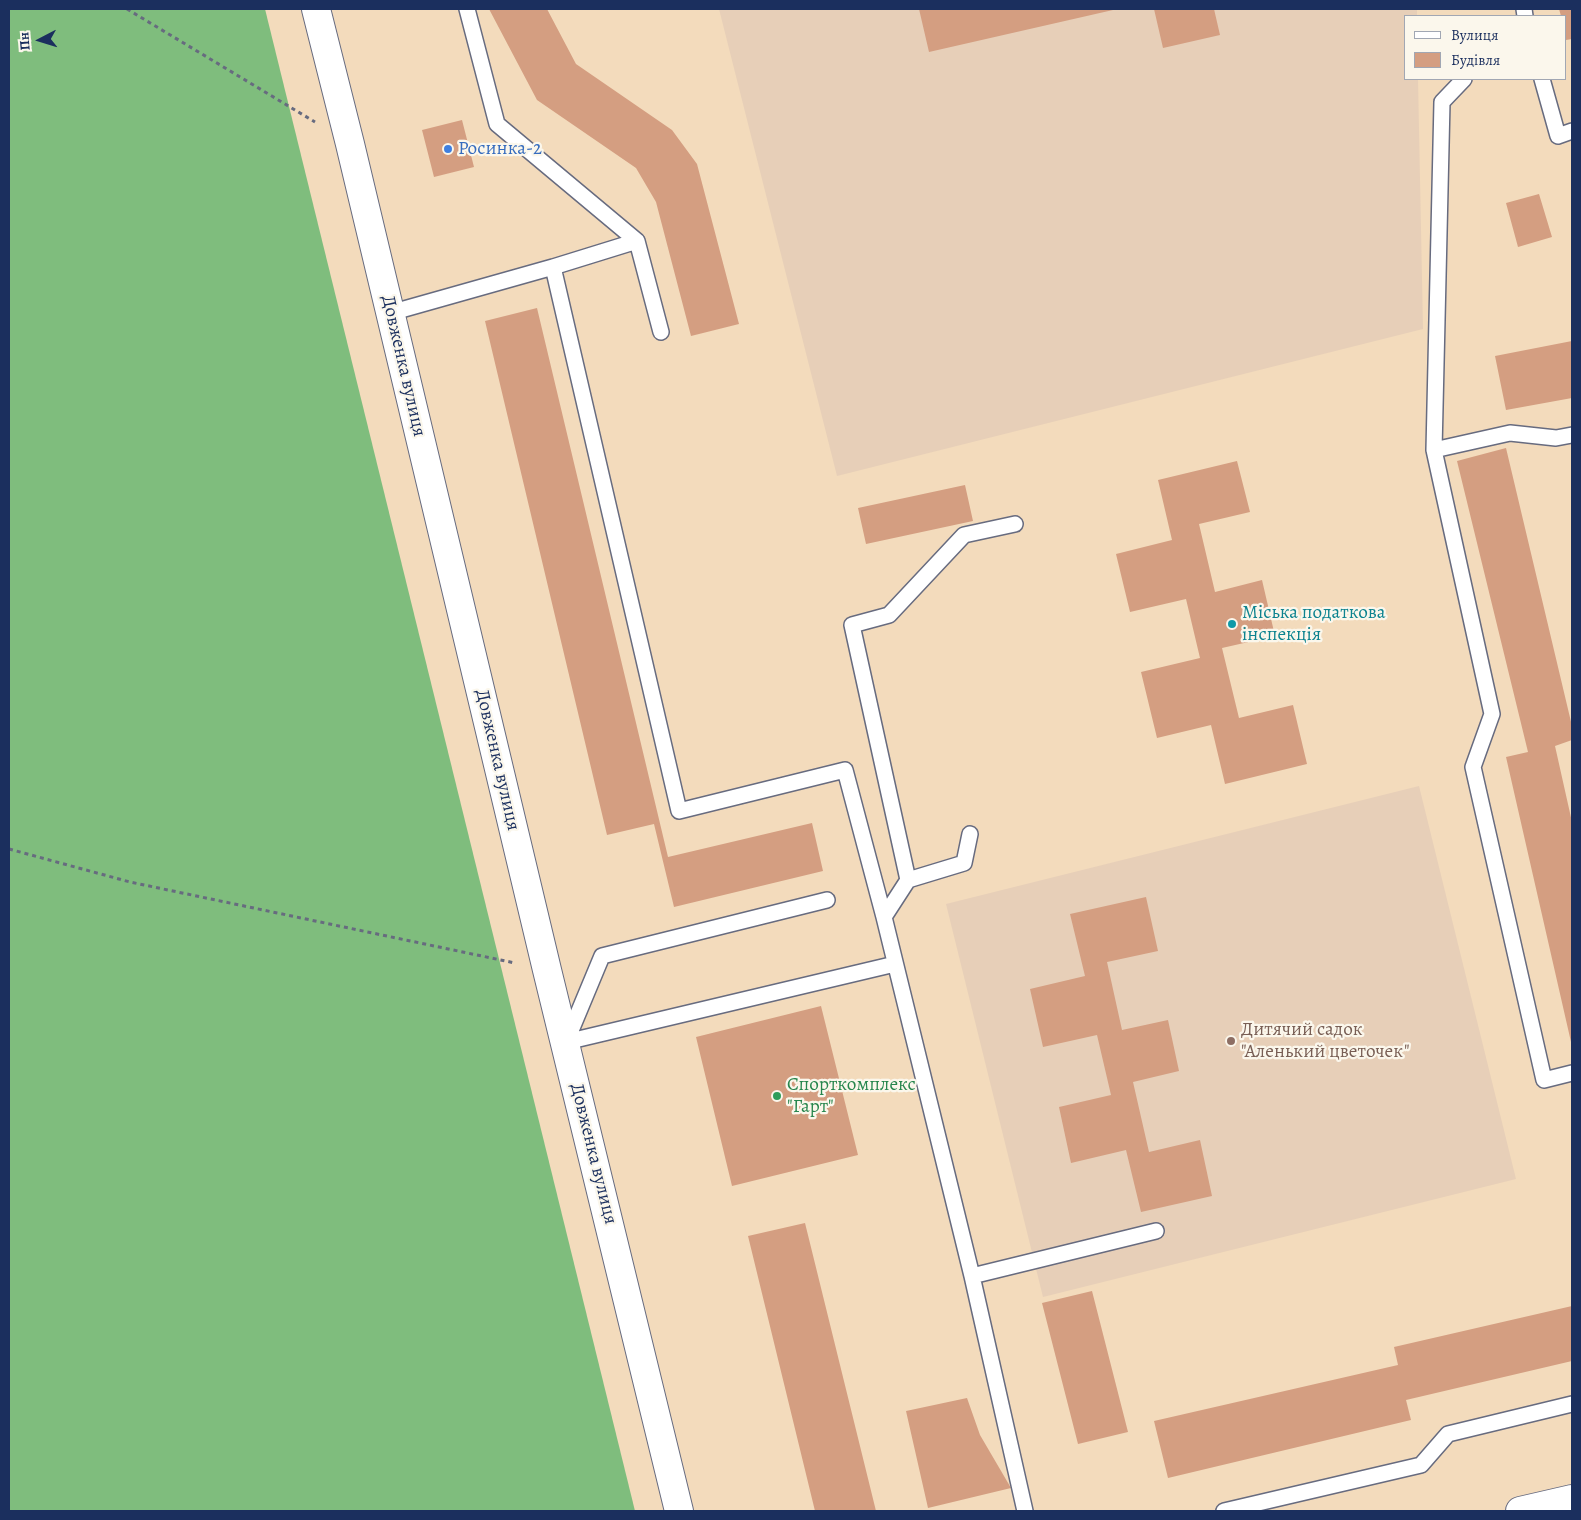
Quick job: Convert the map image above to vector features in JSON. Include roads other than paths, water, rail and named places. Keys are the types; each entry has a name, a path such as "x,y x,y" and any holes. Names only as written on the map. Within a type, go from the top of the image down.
{"street":[{"name":"Довженка вулиця","path":"316,9 679,1511"},
{"path":"1520,1511 1572,1498"}],"lane":[{"path":"467,9 497,124 637,241 661,332"},
{"path":"1463,80 1442,102 1434,450 1492,714 1473,767 1544,1080 1572,1073"},
{"path":"1542,80 1558,136 1572,131"},
{"path":"390,313 637,241"},
{"path":"553,267 679,811 845,770 884,917 972,1276 1025,1511"},
{"path":"1434,450 1510,434 1556,438 1572,435"},
{"path":"908,880 852,625 889,615 964,535 1015,524"},
{"path":"884,917 908,880 964,863 970,834"},
{"path":"566,1042 602,956 827,900"},
{"path":"566,1042 895,964"},
{"path":"972,1276 1156,1231"},
{"path":"1224,1511 1421,1465 1448,1434 1572,1404"}],"place":[{"name":"Росинка-2","path":"448,149"},
{"name":"Міська податкова інспекція","path":"1232,624"},
{"name":"Дитячий садок \"Аленький цветочек\"","path":"1231,1041"},
{"name":"Спорткомплекс \"Гарт\"","path":"777,1096"}]}
